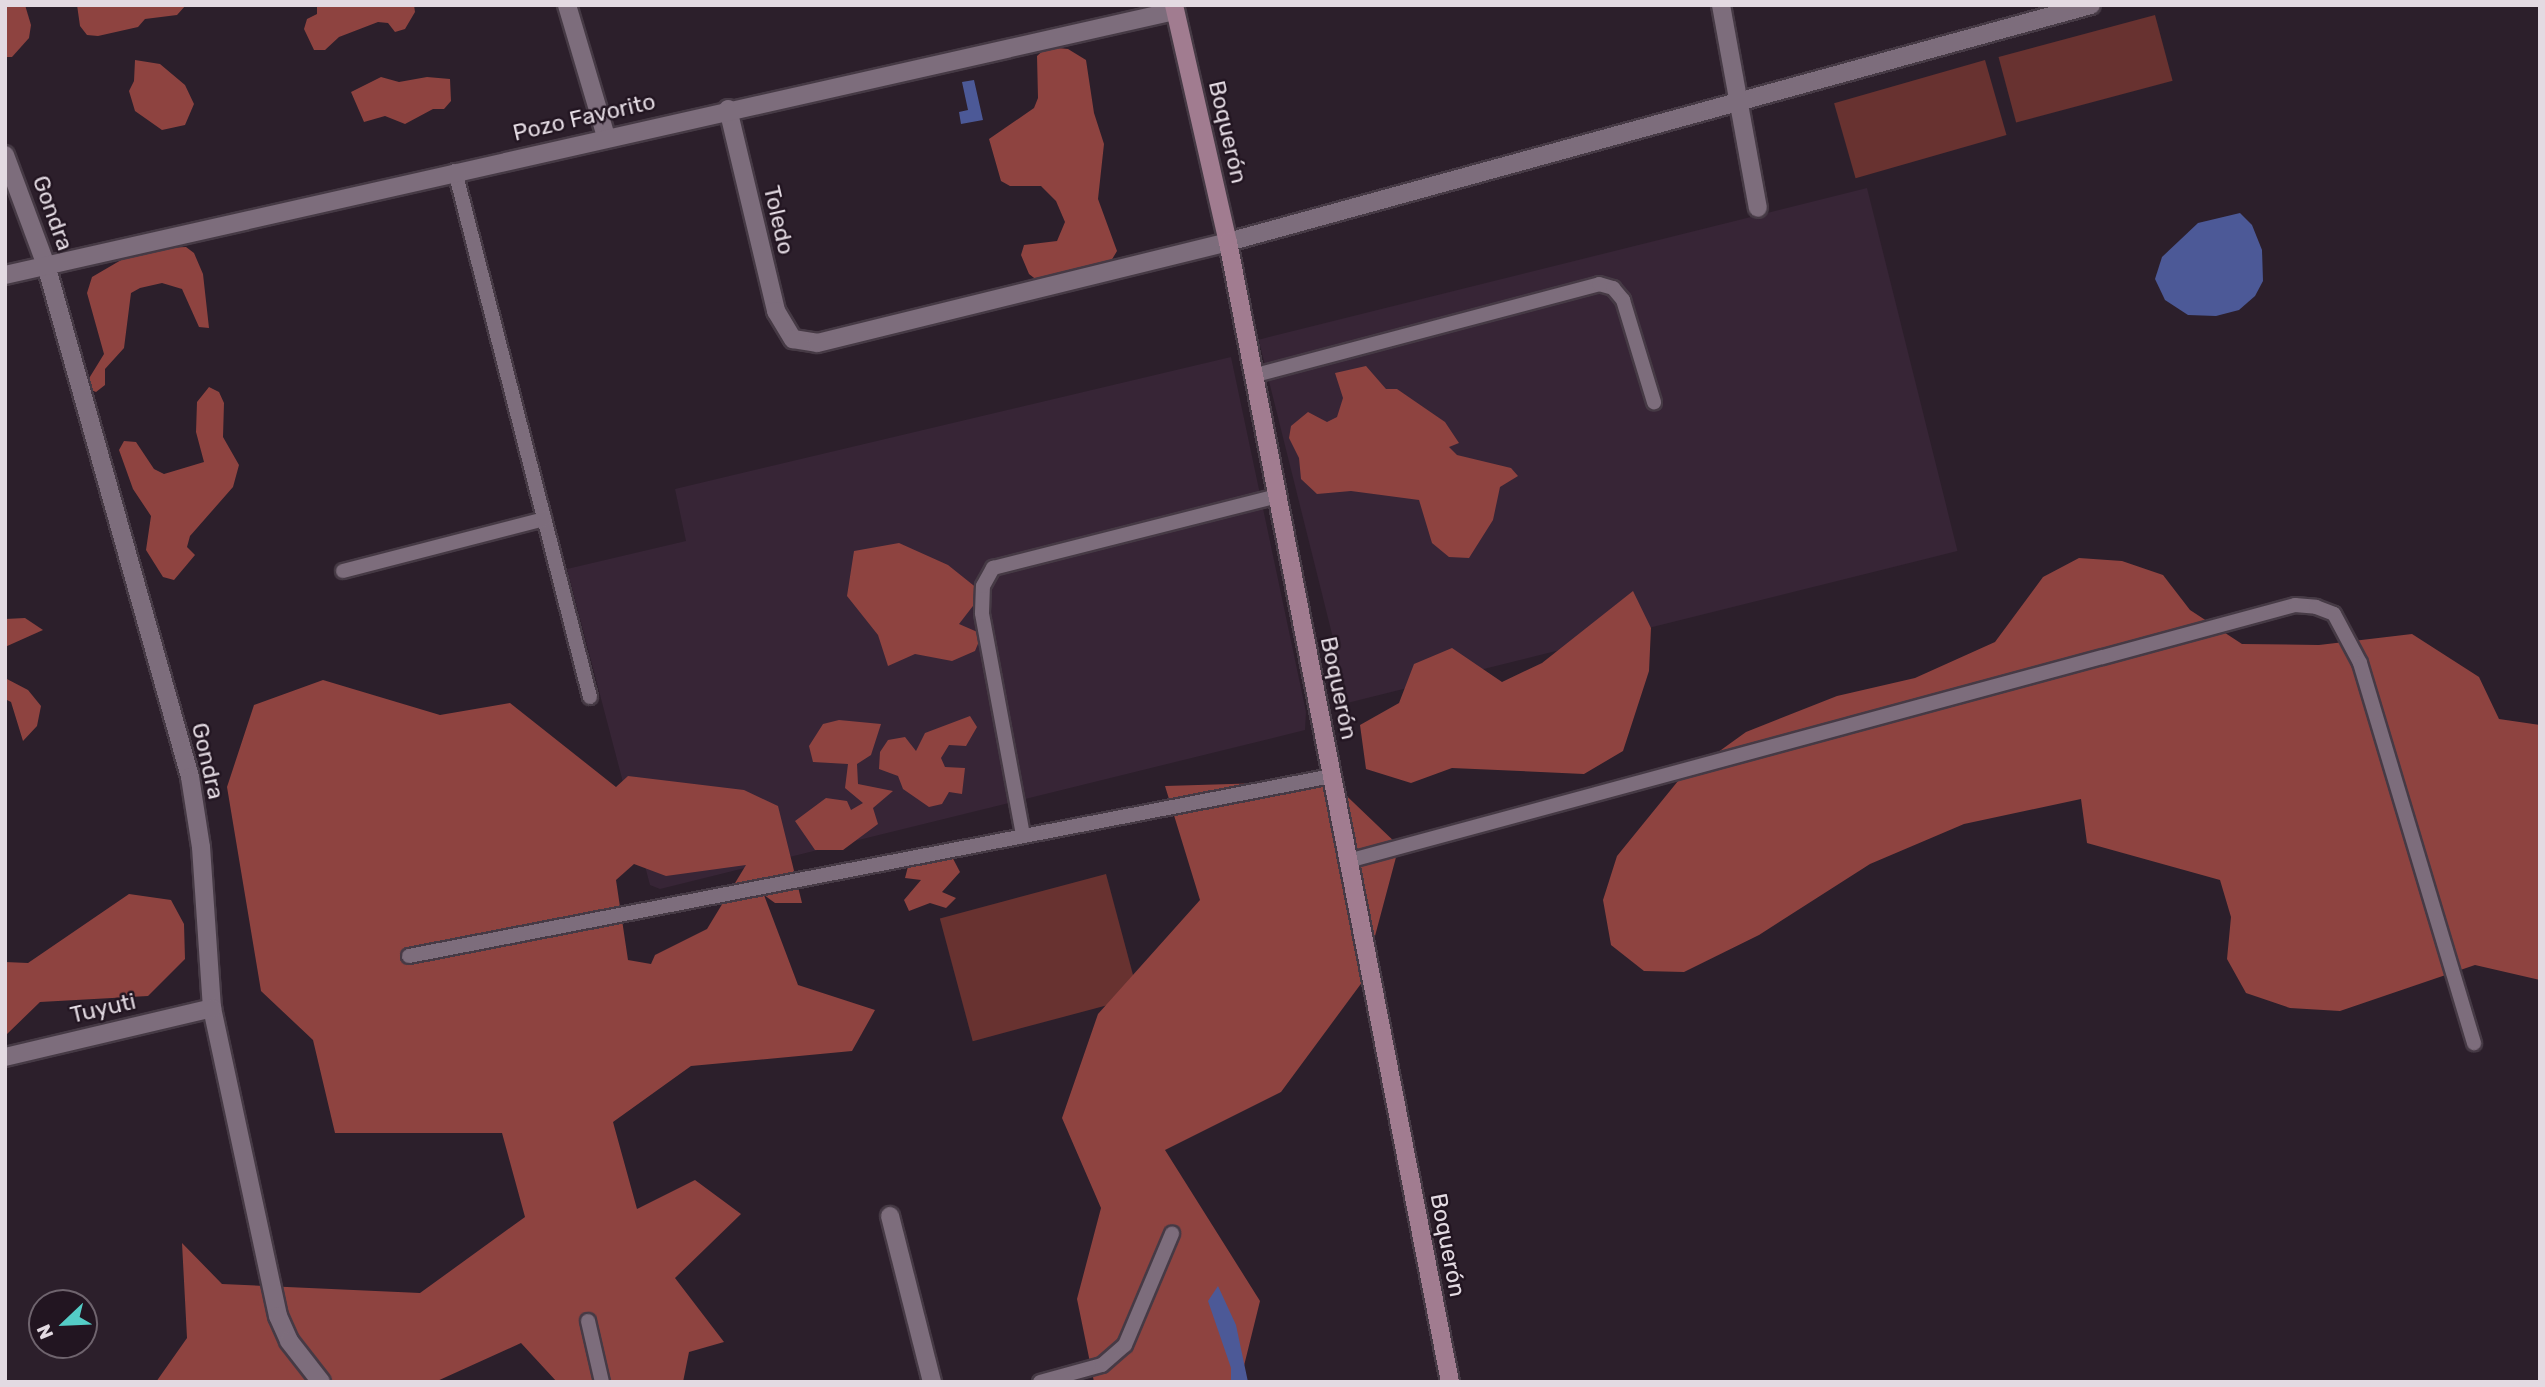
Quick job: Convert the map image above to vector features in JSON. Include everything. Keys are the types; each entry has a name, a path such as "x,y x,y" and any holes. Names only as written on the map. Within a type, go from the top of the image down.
{"street":[{"path":"567,5 606,137"},
{"path":"1721,5 1758,208"},
{"path":"1228,242 2091,5"},
{"name":"Pozo Favorito","path":"5,275 1175,8"},
{"name":"Boquerón","path":"1175,8 1228,242 1274,497 1332,776 1450,1382"},
{"name":"Toledo","path":"728,109 776,311 793,339 817,343 1228,242"},
{"name":"Gondra","path":"5,155 46,265 190,777 201,847 212,1007 278,1316 289,1341 321,1382"},
{"name":"Tuyuti","path":"5,1057 212,1007"},
{"path":"890,1216 932,1382"}],"lane":[{"path":"455,171 590,697"},
{"path":"1252,376 1599,284 1613,288 1623,300 1654,402"},
{"path":"1023,835 982,613 983,586 993,568 1274,497"},
{"path":"342,571 544,519"},
{"path":"1348,861 2295,605 2316,607 2334,614 2360,663 2474,1042"},
{"path":"409,956 1332,776"},
{"path":"1040,1382 1102,1365 1125,1345 1172,1234"},
{"path":"588,1321 602,1382"}],"shaded area":[{"path":"5,5 25,5 31,25 29,38 12,57 5,57"},
{"path":"77,5 186,5 177,15 145,19 138,27 98,36 87,35 80,26"},
{"path":"317,5 414,5 415,12 405,29 395,32 388,23 378,22 339,37 325,50 314,50 304,29 307,19 317,14"},
{"path":"2155,15 2173,81 2016,123 1999,57"},
{"path":"1047,47 1068,49 1086,60 1094,113 1104,144 1098,199 1117,251 1111,261 1081,275 1038,281 1029,274 1021,255 1024,245 1057,241 1065,222 1056,201 1041,186 1010,186 1001,181 989,139 1034,108 1038,98 1037,56"},
{"path":"135,60 160,64 185,85 194,104 185,125 162,130 135,111 129,91 134,81"},
{"path":"1985,60 2006,135 1856,178 1834,103"},
{"path":"381,77 399,82 427,77 450,79 451,101 444,109 433,109 405,124 385,116 364,122 351,92"},
{"path":"1867,188 1957,551 1349,703 1259,340"},
{"path":"186,247 194,253 203,274 209,328 199,327 182,289 162,283 140,288 131,293 124,348 105,369 105,385 96,392 91,390 88,380 104,354 87,293 92,277 140,249"},
{"path":"1231,357 1306,712 1305,730 660,889 650,885 567,569 686,541 675,489"},
{"path":"1366,366 1386,389 1397,389 1445,422 1459,443 1449,447 1457,455 1511,468 1518,476 1500,487 1493,520 1469,558 1449,557 1432,543 1419,500 1351,491 1317,494 1301,479 1299,458 1289,438 1291,426 1308,412 1327,422 1337,417 1343,398 1335,373"},
{"path":"209,387 219,392 224,403 223,437 239,465 233,487 190,536 187,547 195,555 174,580 163,577 146,550 151,516 133,489 119,450 124,441 136,442 154,469 164,474 204,462 196,432 197,402"},
{"path":"899,543 948,565 983,593 959,624 982,634 975,651 952,661 915,654 888,666 878,635 847,596 854,551"},
{"path":"2079,558 2122,561 2163,575 2190,610 2242,644 2319,645 2412,634 2479,677 2499,719 2540,725 2540,980 2475,965 2340,1011 2290,1008 2246,993 2227,959 2231,917 2220,880 2087,843 2081,799 1964,824 1870,864 1759,935 1684,972 1644,971 1611,945 1603,900 1617,856 1678,781 1746,732 1837,696 1915,678 1995,642 2043,577"},
{"path":"1633,591 1651,628 1649,671 1623,751 1584,774 1452,768 1411,783 1366,769 1360,725 1399,703 1414,664 1452,648 1502,682 1542,663"},
{"path":"25,618 43,630 5,647 5,619"},
{"path":"5,678 28,690 41,706 37,726 23,741 11,702 5,699"},
{"path":"323,680 440,715 510,703 616,787 628,776 744,790 778,806 802,903 775,903 764,895 798,985 875,1010 852,1051 691,1066 613,1122 637,1209 695,1180 741,1214 675,1278 724,1342 689,1352 683,1382 557,1382 521,1343 435,1382 156,1382 187,1338 182,1243 222,1284 420,1293 525,1217 502,1133 335,1133 313,1040 261,991 227,787 254,705","holes":["634,864 666,876 746,865 707,929 655,955 651,964 628,960 616,880"]},
{"path":"970,716 977,727 966,746 949,745 941,758 945,767 965,768 962,794 949,792 942,804 929,807 903,789 898,776 879,769 880,752 888,740 905,737 916,751 925,733"},
{"path":"839,720 881,724 871,755 857,764 858,784 893,791 873,808 878,824 843,850 815,850 795,821 826,798 847,801 851,810 863,803 845,788 848,764 813,762 809,746 823,724"},
{"path":"1331,781 1399,846 1363,981 1281,1092 1165,1150 1260,1301 1240,1382 1094,1382 1077,1299 1101,1208 1062,1118 1098,1014 1200,900 1165,786"},
{"path":"949,851 960,872 942,892 956,898 946,908 930,903 909,911 904,900 921,880 905,878 910,859"},
{"path":"1106,874 1139,997 973,1041 940,919"},
{"path":"129,894 171,900 184,924 185,959 148,996 40,1002 5,1036 5,962 28,963"}],"water":[{"path":"974,80 983,120 961,124 959,112 968,110 962,82"},
{"path":"2240,213 2252,225 2262,250 2263,281 2255,296 2239,310 2216,316 2188,315 2165,300 2155,279 2162,257 2198,223"},
{"path":"1218,1286 1236,1325 1248,1382 1231,1382 1231,1368 1208,1301"}]}
